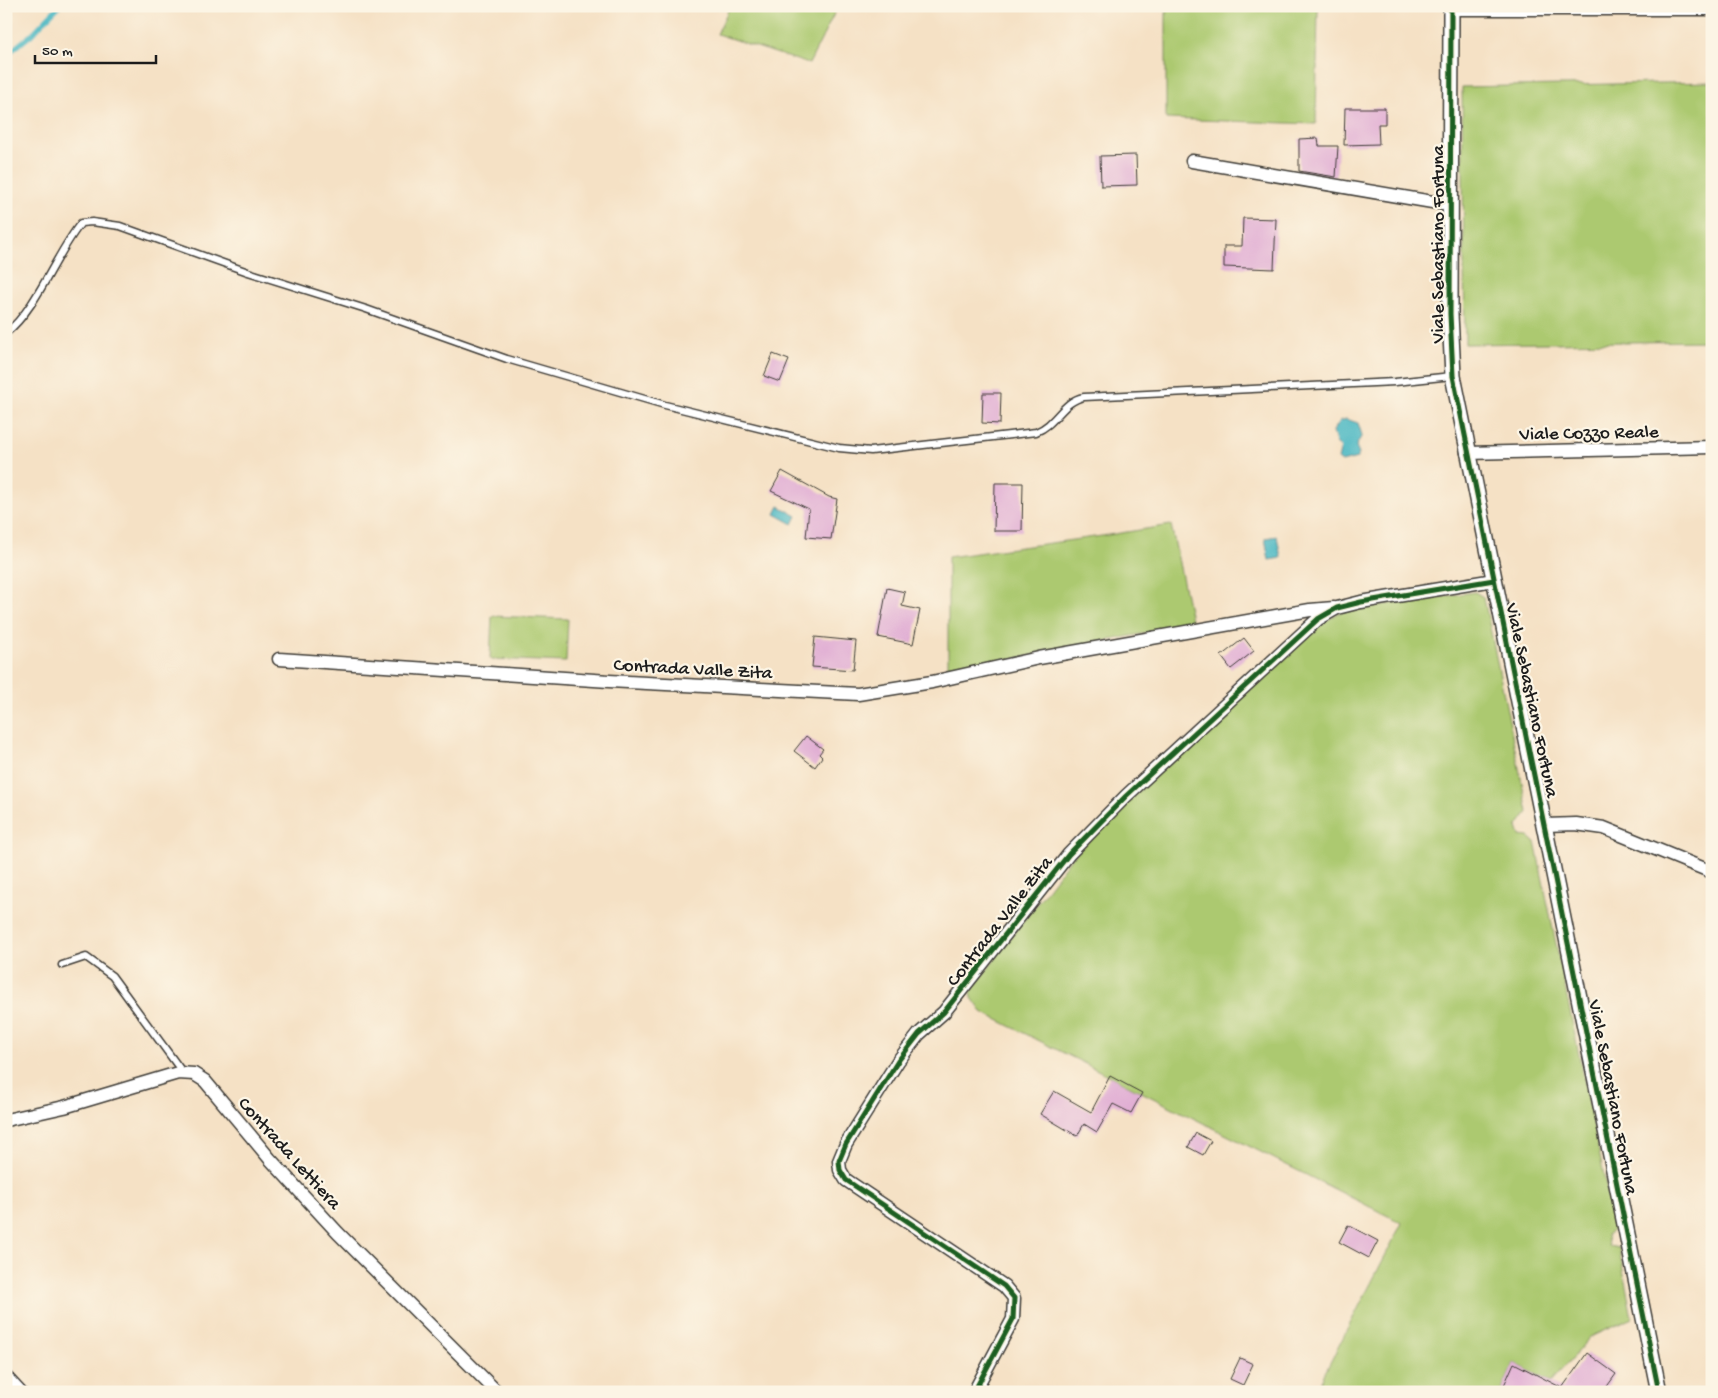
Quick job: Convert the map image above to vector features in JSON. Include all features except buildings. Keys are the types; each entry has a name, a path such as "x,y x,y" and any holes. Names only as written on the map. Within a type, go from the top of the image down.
{"street":[{"name":"Viale Sebastiano Fortuna","path":"1451,9 1450,314 1453,376 1659,1392"},
{"path":"1192,161 1450,205"},
{"name":"Viale Cozzo Reale","path":"1468,453 1712,447"},
{"name":"Contrada Valle Zita","path":"279,659 619,682 858,694 932,682 1088,649 1494,580"},
{"name":"Contrada Valle Zita","path":"974,1392 1013,1319 1014,1298 1004,1286 846,1180 840,1170 839,1161 846,1144 898,1061 919,1034 944,1012 1069,854 1126,796 1311,626 1337,608"},
{"path":"1545,825 1576,824 1604,828 1712,872"},
{"path":"6,1120 64,1107 164,1076 183,1073"},
{"name":"Contrada Lettiera","path":"183,1073 194,1074 204,1081 270,1159 338,1233 497,1392"},
{"path":"6,1377 20,1392"}],"lane":[{"path":"1451,9 1712,12"},
{"path":"6,333 47,279 70,237 81,223 92,222 120,226 248,272 366,308 508,359 665,406 839,448 871,451 1036,432 1052,424 1066,405 1075,399 1084,397 1395,382 1453,376"},
{"path":"62,965 86,958 112,976 183,1073"}],"green space":[{"path":"730,6 838,6 809,64 717,34"},
{"path":"1166,6 1318,6 1316,124 1166,119"},
{"path":"1712,82 1712,341 1465,344 1462,87"},
{"path":"1171,525 1192,624 948,672 948,557"},
{"path":"1475,592 1483,597 1485,603 1528,812 1517,827 1520,836 1529,837 1535,842 1615,1229 1607,1235 1608,1246 1619,1248 1632,1318 1590,1337 1551,1382 1514,1363 1501,1392 1315,1392 1402,1223 982,1012 972,998 971,991 1071,858 1169,762 1315,629 1338,613 1353,609"},
{"path":"492,616 568,619 566,662 490,659"}],"water":[{"path":"1346,419 1358,423 1362,435 1356,446 1359,454 1357,458 1342,462 1338,459 1341,447 1336,443 1333,431 1340,421"},
{"path":"779,506 797,516 793,524 775,514"},
{"path":"1277,536 1281,558 1269,560 1265,538"}],"waterway":[{"path":"6,55 31,35 59,6"}],"cycle path":[{"path":"1451,6 1450,314 1453,376 1659,1392"},
{"path":"974,1392 1013,1319 1014,1298 1004,1286 846,1180 840,1170 839,1161 846,1144 898,1061 919,1034 944,1012 1069,854 1126,796 1318,619 1337,608 1361,602 1494,580"}]}
